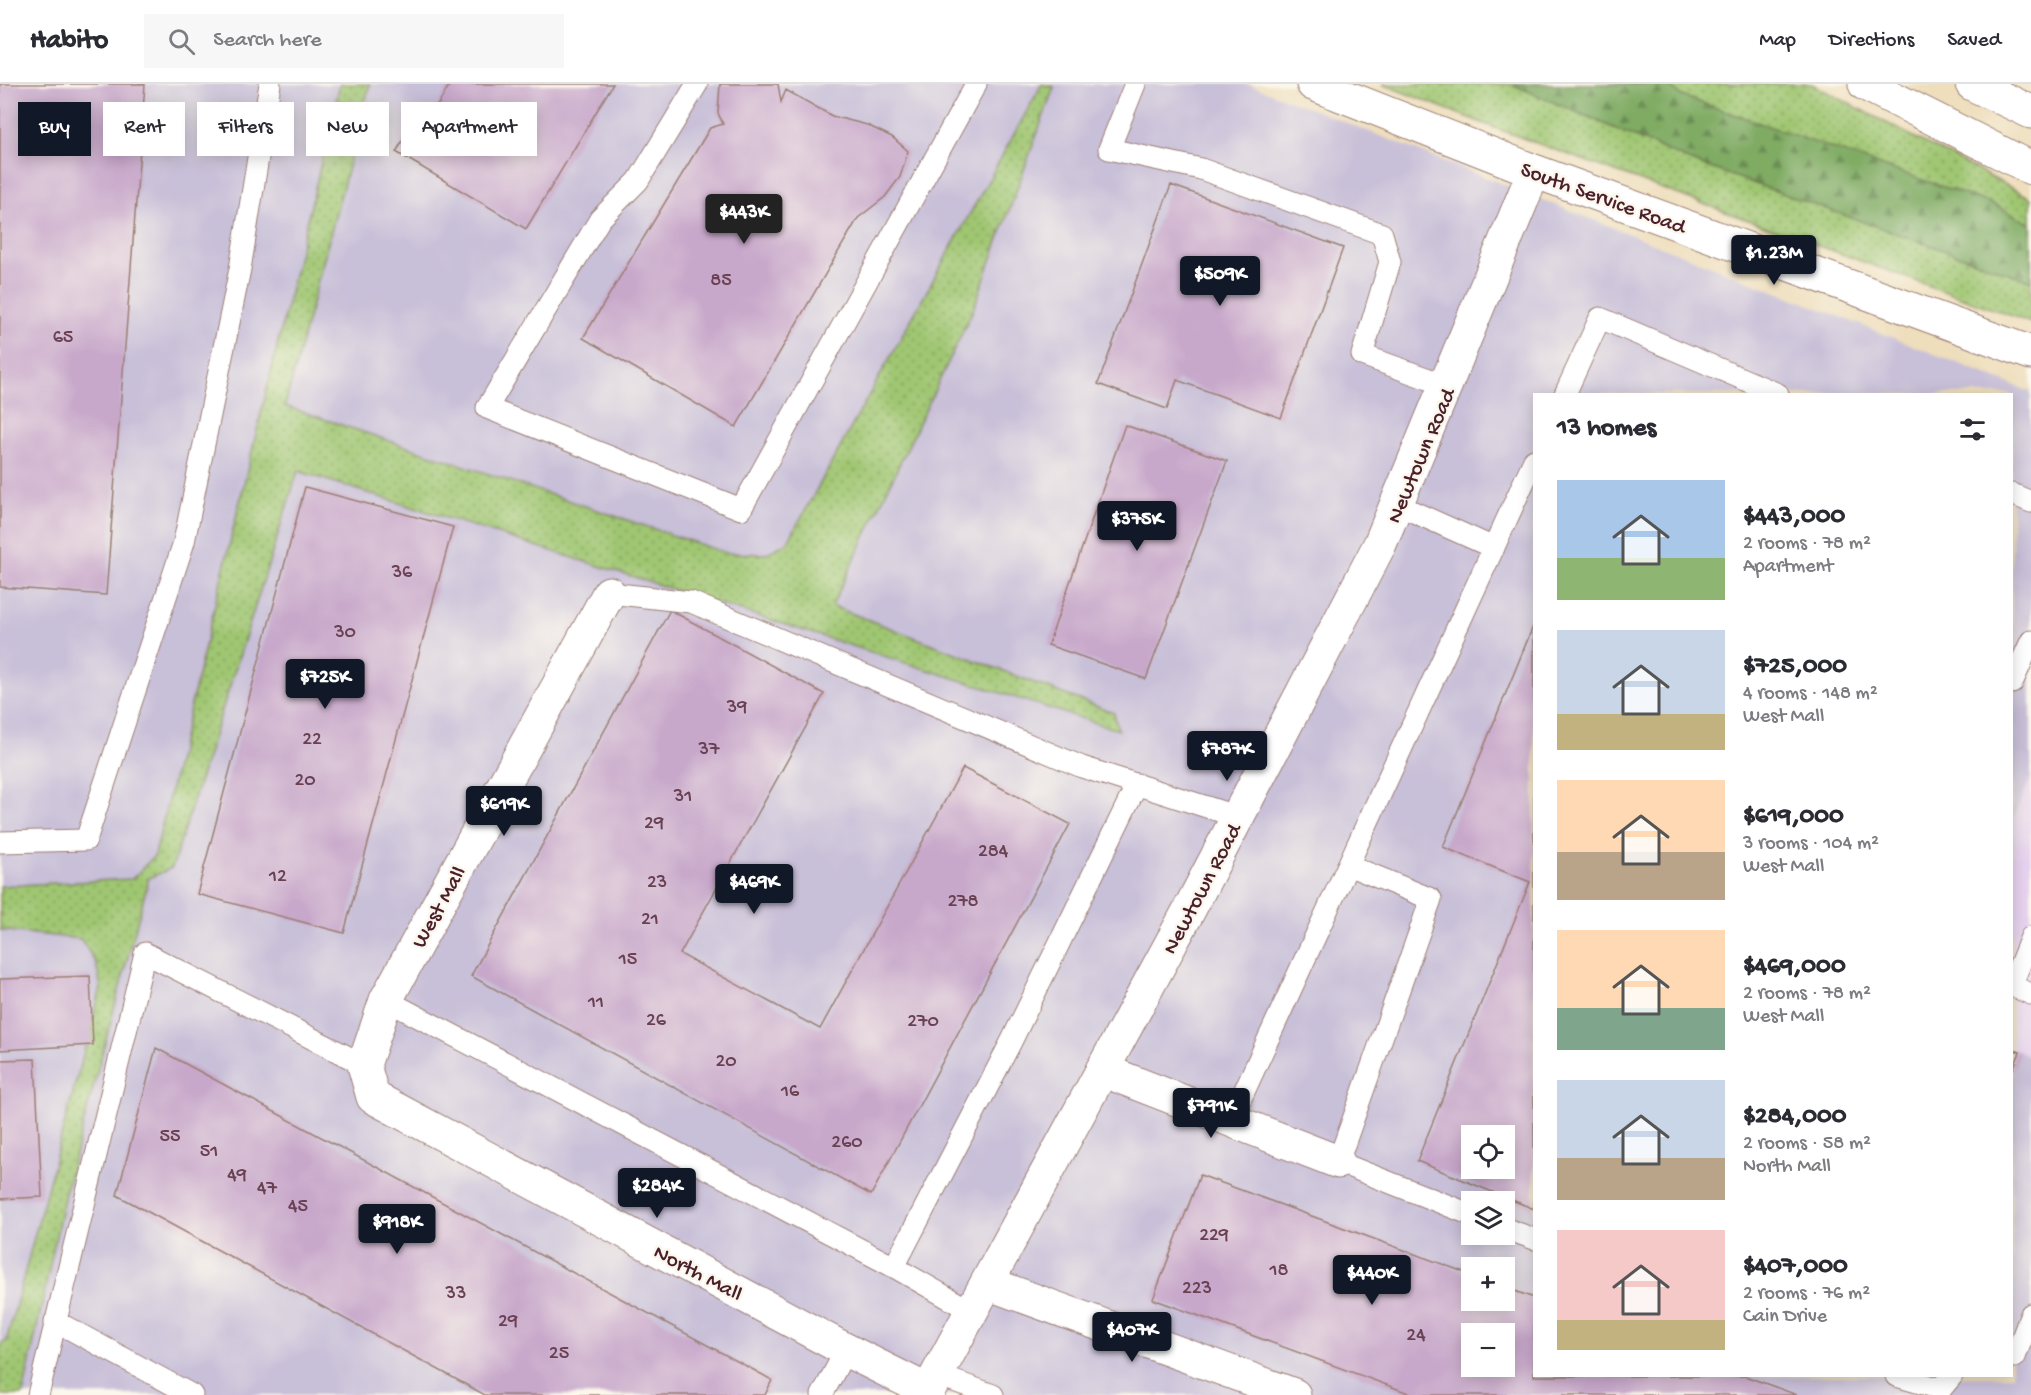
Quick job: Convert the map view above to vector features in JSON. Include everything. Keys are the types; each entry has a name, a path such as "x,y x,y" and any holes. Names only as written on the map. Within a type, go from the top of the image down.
{"main road":[{"name":"South Service Road","path":"1313,84 1534,171 2031,353"},
{"path":"1865,84 2031,168"},
{"path":"1972,84 2031,112"},
{"name":"Newtown Road","path":"930,1387 1238,817 1380,544 1448,386 1534,171"},
{"name":"West Mall","path":"364,1065 386,1000 609,593"},
{"name":"North Mall","path":"364,1065 374,1097 846,1350 930,1387"},
{"path":"1102,1070 1338,1162"},
{"path":"987,1283 1294,1395"}],"lane":[{"path":"0,842 86,840 184,542 240,269 270,84"},
{"path":"697,84 638,181 600,219 487,408 741,509 976,84"},
{"path":"1135,84 1109,149 1201,169 1382,234 1390,262 1362,355 1448,386"},
{"path":"1564,393 1600,318 1776,393"},
{"path":"1231,1120 1533,462"},
{"path":"2013,494 2031,502"},
{"path":"1398,505 1494,548"},
{"path":"609,593 691,602 1082,766 1238,817"},
{"path":"2013,681 2031,641"},
{"path":"894,1267 1011,1042 1137,784"},
{"path":"1348,865 1431,899 1338,1162 1461,1211"},
{"path":"2013,982 2031,937"},
{"path":"38,1395 144,953 364,1065"},
{"path":"2013,985 2031,994"},
{"path":"386,1000 894,1267 971,1311"},
{"path":"1515,1231 1533,1239"},
{"path":"2013,1356 2015,1357 2031,1314"},
{"path":"56,1321 192,1395"},
{"path":"822,1395 846,1350"},
{"path":"1899,1377 1941,1389 1951,1377"},
{"path":"930,1387 993,1395"}],"shaded area":[{"path":"0,84 1248,84 2031,392 2031,777 2013,819 2013,393 1533,393 1533,1377 2013,1377 2013,1049 2031,1057 2031,1395 0,1395"},
{"path":"2031,777 2031,1057 2013,1049 2013,819"}],"green space":[{"path":"340,84 370,84 365,102 336,102"},
{"path":"1042,84 1054,87 973,310 832,606 1114,713 1118,730 298,471 172,868 149,878 65,1193 23,1395 0,1395 0,1344 6,1342 101,988 96,963 81,939 0,930 0,886 132,879 155,855 323,156 351,156 285,406 726,553 765,554 787,543"},
{"path":"1382,84 1812,84 2031,198 2031,323 1495,128"},
{"path":"1511,84 1666,84 1682,96 1995,205 2031,224 2031,281 1693,162"}],"building":[{"path":"0,84 145,84 144,102 103,102 103,156 140,156 106,595 0,587"},
{"path":"450,84 613,84 526,229 403,156 537,156 537,102 439,102"},
{"path":"720,84 778,84 781,102 786,90 832,116 867,125 892,137 908,151 900,177 885,197 858,218 736,427 583,338 710,128 723,124 718,113"},
{"path":"401,144 401,155 396,152"},
{"path":"1171,185 1343,248 1281,418 1177,380 1167,409 1098,384"},
{"path":"1125,425 1227,461 1146,679 1048,645"},
{"path":"305,487 453,527 344,933 197,894"},
{"path":"670,610 824,694 680,954 820,1029 963,768 1070,824 871,1195 471,976"},
{"path":"1533,626 1533,1209 1515,1201 1515,1191 1490,1191 1417,1161 1530,882 1443,847"},
{"path":"90,976 93,1045 0,1050 0,979"},
{"path":"156,1048 772,1380 765,1395 485,1395 117,1195"},
{"path":"2013,1049 2020,1052 2013,1070"},
{"path":"35,1059 42,1197 0,1199 0,1060"},
{"path":"1200,1175 1461,1271 1461,1311 1515,1311 1515,1291 1533,1298 1533,1377 1748,1377 1797,1395 1414,1395 1153,1299"}]}
